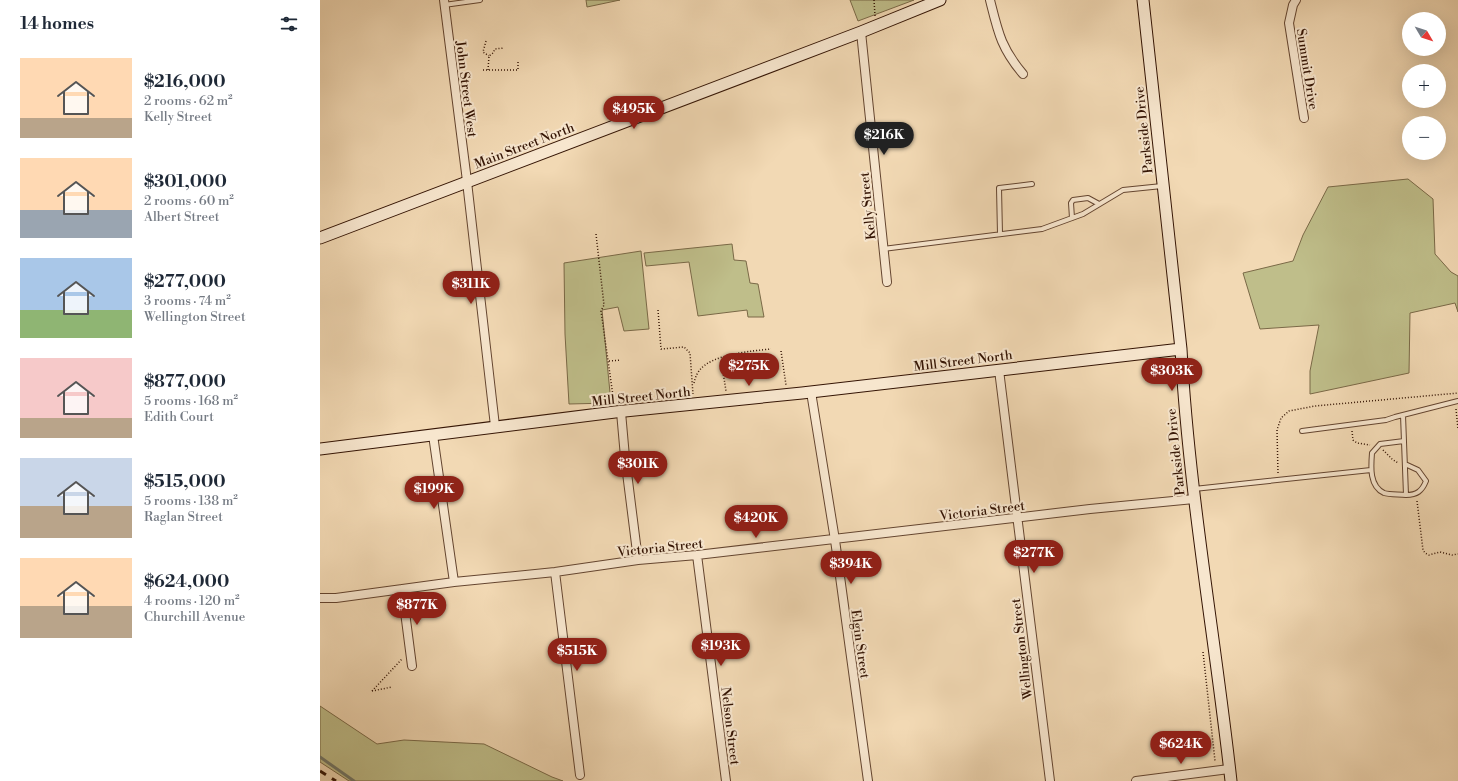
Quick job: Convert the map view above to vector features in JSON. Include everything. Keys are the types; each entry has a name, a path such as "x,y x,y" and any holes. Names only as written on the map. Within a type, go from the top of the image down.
{"main road":[{"name":"Main Street North","path":"320,238 861,32 940,0"},
{"name":"Parkside Drive","path":"1143,0 1181,349 1183,392 1193,494 1231,781"},
{"name":"Mill Street North","path":"320,449 495,426 811,392 1181,349"}],"street":[{"path":"990,0 999,35 1010,58 1023,74"},
{"name":"Summit Drive","path":"1296,0 1293,5 1289,23 1304,118"},
{"name":"John Street West","path":"444,3 467,181 495,426"},
{"name":"Kelly Street","path":"861,32 887,282"},
{"name":"Wellington Street","path":"999,370 1050,781"},
{"name":"Elgin Street","path":"811,392 835,540 868,781"},
{"path":"618,412 638,560"},
{"path":"433,435 454,582"},
{"name":"Victoria Street","path":"320,598 336,598 454,582 555,572 638,560 835,540 1090,509 1193,494"},
{"name":"Nelson Street","path":"697,555 726,781"},
{"path":"555,572 580,775"},
{"path":"402,589 412,666"},
{"path":"1136,781 1229,769"}],"lane":[{"path":"444,3 480,0"},
{"path":"1000,234 999,188 1032,184"},
{"path":"883,249 1042,229 1083,214 1124,190 1163,186"},
{"path":"1072,218 1071,202 1073,200 1088,198 1100,204"},
{"path":"1302,432 1386,420 1458,402"},
{"path":"1403,415 1406,495"},
{"path":"1404,441 1380,444 1372,453 1371,470 1376,487 1384,493 1406,495 1414,495 1423,489 1426,481 1418,470 1405,464"},
{"path":"1193,494 1278,480 1371,470"}],"path":[{"path":"874,0 876,26"},
{"path":"486,41 483,52 489,56"},
{"path":"488,70 489,56 495,49 504,48"},
{"path":"483,70 518,70 518,60"},
{"path":"596,234 604,305 601,311 608,361 618,412"},
{"path":"658,310 661,349 684,347 690,353 693,404"},
{"path":"693,385 698,372 706,364 717,358 744,352 771,349"},
{"path":"781,351 788,394"},
{"path":"724,357 723,372 728,401"},
{"path":"608,361 621,360"},
{"path":"1278,480 1277,430 1281,418 1289,411 1315,406 1458,393"},
{"path":"1456,409 1458,429"},
{"path":"1414,495 1416,498 1423,550 1425,553 1429,556 1440,552 1452,555 1458,554"},
{"path":"1203,646 1216,771"},
{"path":"392,687 372,691 410,650"}],"shaded area":[{"path":"586,0 620,0 587,7"},
{"path":"850,0 914,0 858,21"},
{"path":"1408,179 1433,199 1435,254 1451,272 1458,276 1458,312 1455,303 1410,313 1409,373 1310,394 1310,371 1319,325 1260,329 1243,273 1293,261 1303,235 1328,187"},
{"path":"732,244 734,260 746,261 750,283 758,284 764,317 748,317 747,310 698,316 689,262 646,266 644,253"},
{"path":"641,251 649,329 624,331 618,307 602,310 611,403 569,404 565,334 564,263"},
{"path":"320,706 377,744 404,740 484,744 563,781 349,781 320,762"}],"waterway":[{"path":"320,757 354,781"}],"railway":[{"path":"320,771 336,781"}]}
